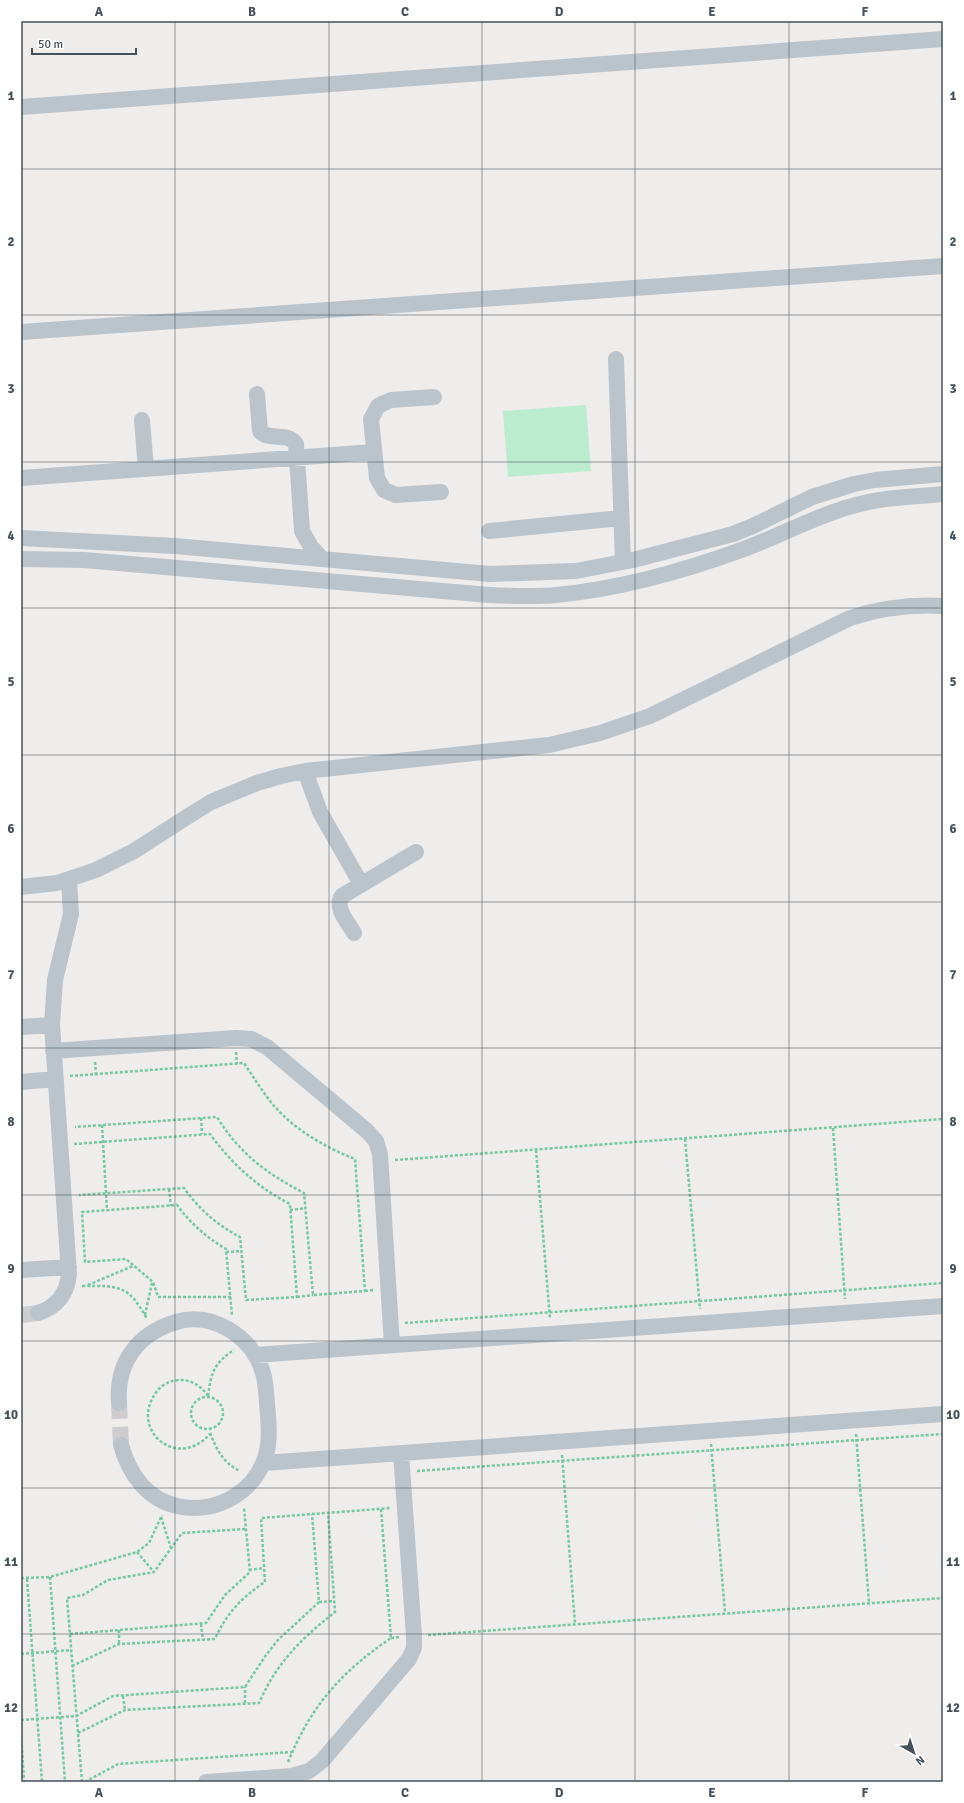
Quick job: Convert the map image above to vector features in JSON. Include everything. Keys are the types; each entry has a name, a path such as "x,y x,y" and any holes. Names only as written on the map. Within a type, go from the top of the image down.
{"lane":[{"path":"21,107 943,39"},
{"path":"21,332 943,266"},
{"path":"616,359 623,562"},
{"path":"257,394 260,431 268,436 290,438 297,447 302,531 311,547 322,559"},
{"path":"434,397 391,400 378,406 371,419 377,478 379,484 387,492 396,495 441,492"},
{"path":"142,420 146,469"},
{"path":"21,478 374,452"},
{"path":"21,538 121,542 490,574 533,574 586,570 733,534 753,526 812,497 833,490 875,480 943,474"},
{"path":"21,559 84,560 489,595 522,597 555,595 588,591 676,571 744,549 809,521 857,504 885,499 943,494"},
{"path":"489,531 621,518"},
{"path":"278,555 292,545 302,531"},
{"path":"672,550 677,560 676,571"},
{"path":"586,570 584,581 588,591"},
{"path":"29,887 69,880 96,870 134,851 211,802 257,783 305,771 549,745 600,733 650,716 850,618 882,609 898,607 943,606"},
{"path":"305,771 320,812 361,884"},
{"path":"354,933 340,909 339,902 342,896 416,852"},
{"path":"38,1314 47,1310 61,1299 68,1283 69,1267 52,1025 55,980 71,914 69,880"},
{"path":"21,1028 52,1025"},
{"path":"53,1051 236,1038 251,1039 267,1047 367,1131 376,1141 380,1154 392,1345"},
{"path":"21,1082 55,1078"},
{"path":"21,1270 69,1267"},
{"path":"251,1350 392,1345 943,1306"},
{"path":"119,1403 120,1380 128,1357 135,1347 154,1332 178,1321 203,1320 228,1328 251,1350 262,1370 269,1428 268,1446 260,1469 243,1492 225,1502 206,1508 164,1510 155,1497 137,1480 130,1469 121,1445"},
{"path":"260,1469 401,1453 943,1414"},
{"path":"206,1782 282,1777 300,1778 322,1761 406,1663 412,1653 414,1636 401,1453"}],"path":[{"path":"55,1078 244,1063 267,1098 295,1126 325,1146 355,1159 365,1291 246,1300 240,1237 209,1217 184,1188 79,1195"},
{"path":"75,1127 217,1117 234,1142 256,1164 286,1184 304,1193 313,1295"},
{"path":"201,1118 202,1134"},
{"path":"389,1161 943,1119"},
{"path":"102,1125 107,1210"},
{"path":"833,1128 846,1313"},
{"path":"60,1145 210,1134 221,1150 242,1172 260,1187 290,1204 297,1297"},
{"path":"685,1139 701,1323"},
{"path":"536,1150 551,1334"},
{"path":"170,1189 170,1206"},
{"path":"177,1205 197,1228 210,1239 226,1249 231,1297 158,1297 153,1282 126,1259 85,1262 82,1212 170,1206 177,1205"},
{"path":"290,1210 306,1208"},
{"path":"226,1252 241,1251"},
{"path":"86,1286 134,1266"},
{"path":"145,1316 153,1282"},
{"path":"400,1323 943,1283"},
{"path":"80,1286 112,1286 123,1289 134,1298 154,1332"},
{"path":"208,1396 210,1379 219,1361 234,1350 251,1350"},
{"path":"208,1396 197,1400 191,1410 191,1416 197,1426 208,1429 218,1424 223,1415 221,1405 213,1398 208,1396 200,1386 194,1383 175,1380 163,1385 158,1390 150,1404 148,1412 150,1427 154,1434 174,1449 194,1446 205,1440 210,1434"},
{"path":"854,1420 869,1603"},
{"path":"208,1429 216,1448 226,1461 240,1471 260,1469"},
{"path":"710,1431 725,1613"},
{"path":"411,1472 943,1434"},
{"path":"560,1442 575,1624"},
{"path":"70,1634 206,1623 225,1595 250,1572 243,1492"},
{"path":"72,1666 119,1644 215,1639 220,1628 234,1607 243,1597 265,1582 261,1518 404,1507"},
{"path":"282,1777 301,1733 329,1692 357,1663 391,1638 381,1509"},
{"path":"164,1510 171,1548"},
{"path":"21,1578 27,1579 50,1577 137,1552 149,1543 164,1510"},
{"path":"78,1733 124,1710 259,1702 272,1676 290,1652 312,1630 335,1612 328,1513"},
{"path":"312,1514 319,1602"},
{"path":"246,1529 182,1533 154,1572 108,1580 82,1595 67,1598 76,1716 83,1782 118,1764 292,1752"},
{"path":"137,1552 154,1572"},
{"path":"249,1570 264,1568"},
{"path":"50,1577 65,1782"},
{"path":"27,1579 42,1782"},
{"path":"422,1635 943,1598"},
{"path":"244,1703 245,1687 266,1655 278,1640 319,1602 334,1601"},
{"path":"201,1624 203,1640"},
{"path":"119,1630 119,1644"},
{"path":"21,1654 71,1650"},
{"path":"21,1720 76,1716 112,1696 245,1687"},
{"path":"122,1696 124,1710"},
{"path":"21,1730 24,1782"}],"green space":[{"path":"586,405 591,471 508,477 503,411"}],"tunnel":[{"path":"21,1315 38,1313"},
{"path":"119,1403 121,1445"}]}
